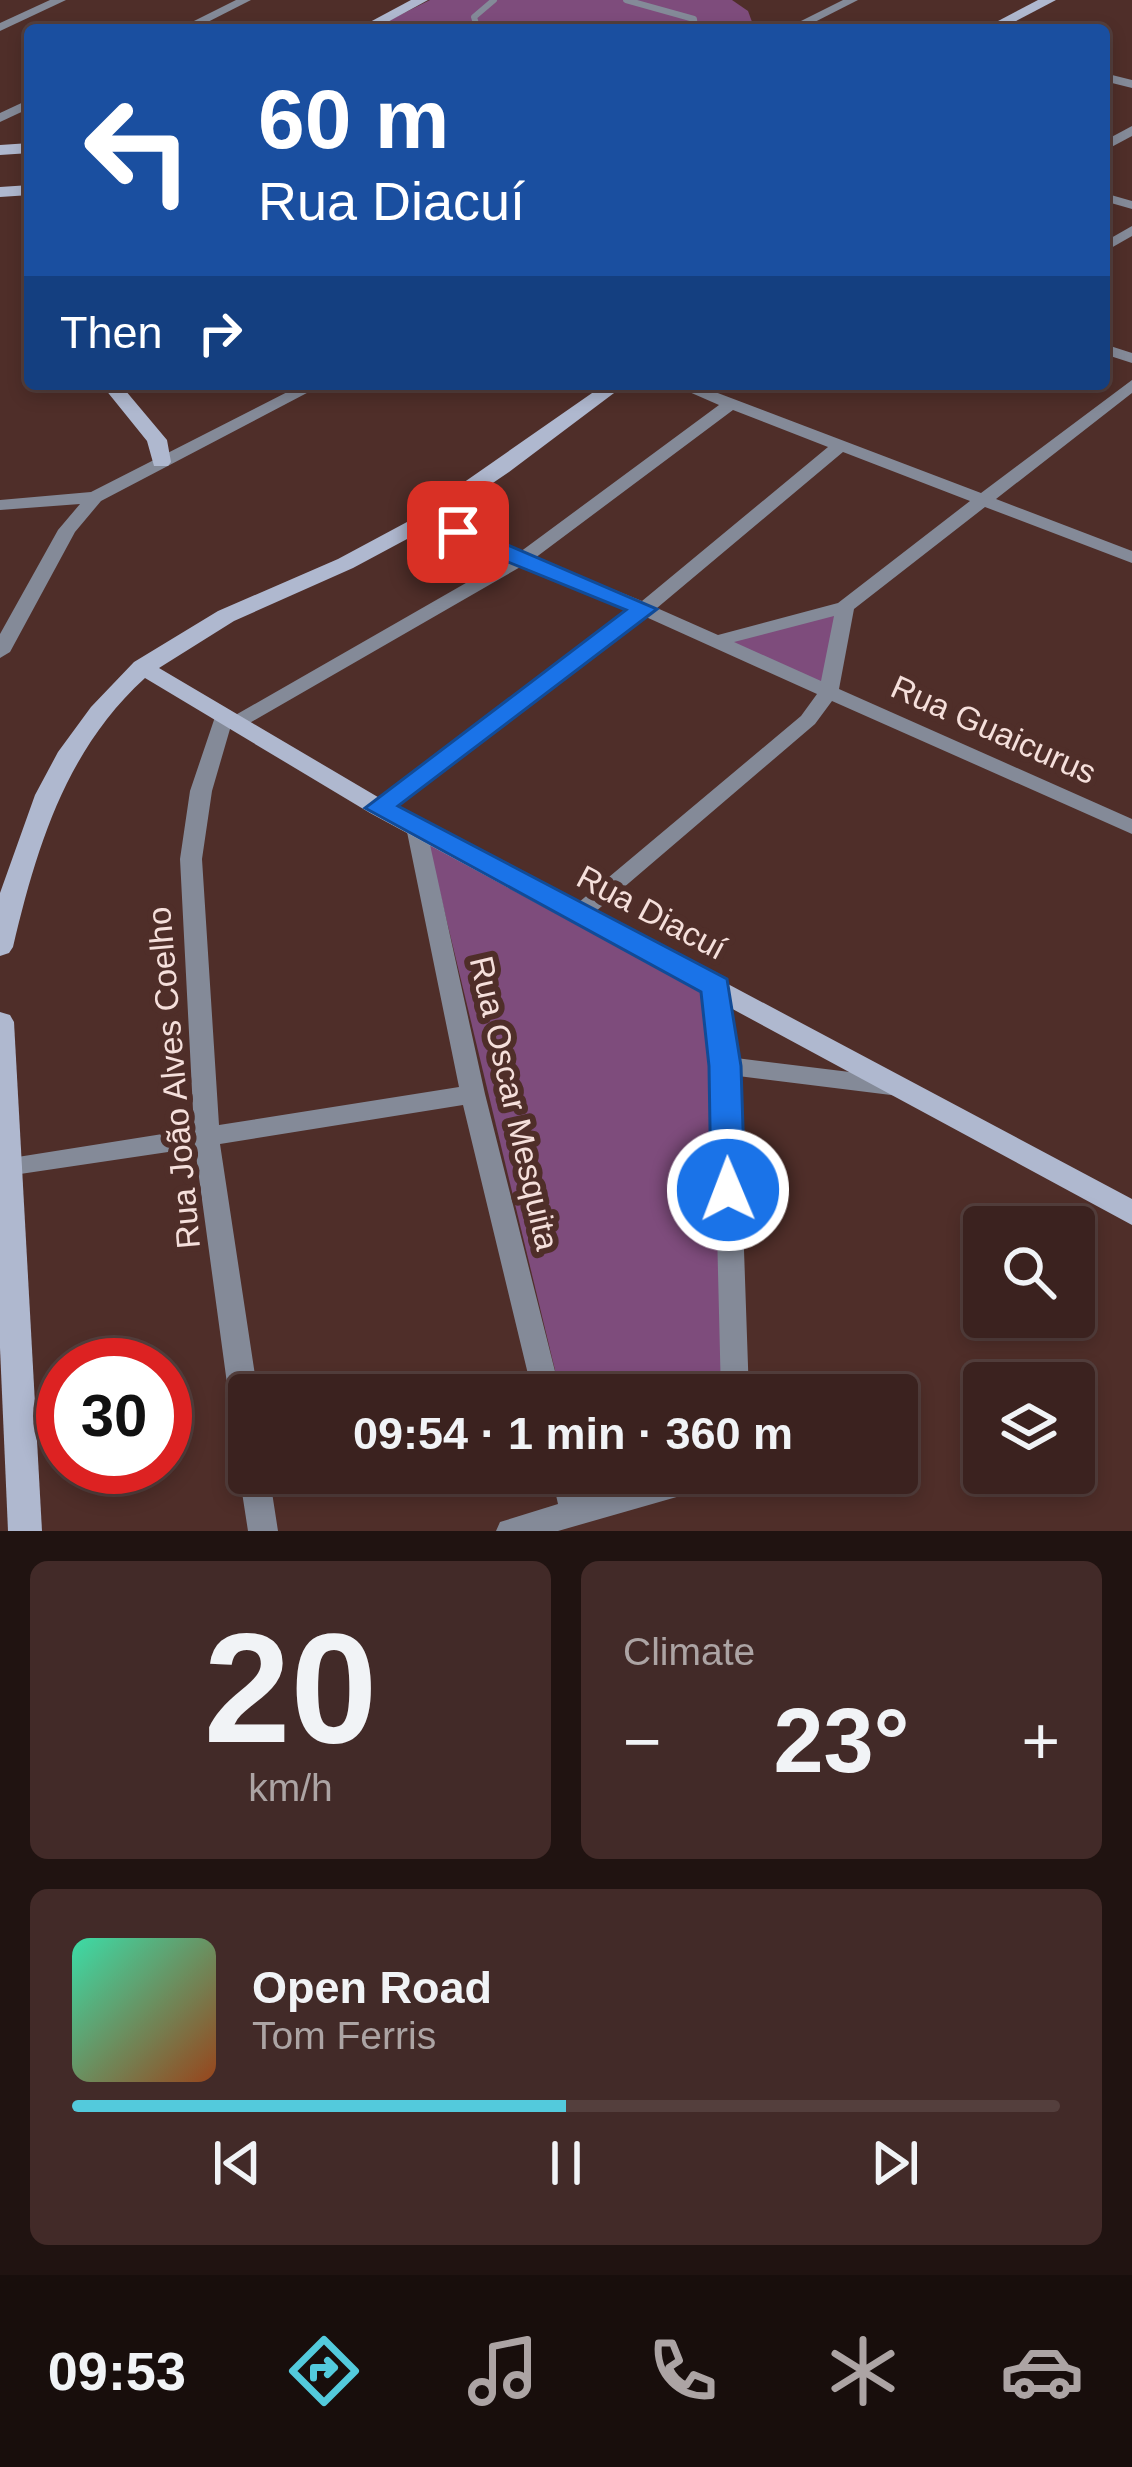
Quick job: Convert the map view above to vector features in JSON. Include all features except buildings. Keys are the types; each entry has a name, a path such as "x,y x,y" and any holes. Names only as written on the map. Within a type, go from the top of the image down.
{"main road":[{"path":"350,24 392,0"},
{"path":"374,24 421,0"},
{"path":"1000,24 1049,0"},
{"path":"115,390 157,440 161,462"},
{"path":"0,947 20,856 52,780 94,717 142,668 221,619 381,546 608,390"},
{"name":"Rua Diacuí","path":"142,668 379,808 1132,1213"},
{"path":"0,1022 25,1531"}],"street":[{"path":"0,27 60,0"},
{"path":"194,24 244,0"},
{"path":"802,24 852,0"},
{"path":"716,641 845,607 1132,385"},
{"path":"0,652 67,530 95,497 304,390"},
{"path":"695,390 1132,557"},
{"path":"228,721 525,557 731,404"},
{"path":"379,808 644,609 840,446"},
{"path":"0,505 95,497"},
{"name":"Rua Guaicurus","path":"424,520 525,557 1132,827"},
{"path":"580,914 808,720 829,692 845,607"},
{"name":"Rua João Alves Coelho","path":"228,721 201,791 191,860 207,1139 240,1374"},
{"name":"Rua Oscar Mesquita","path":"416,826 473,1094 542,1374"},
{"path":"716,987 725,1066 734,1374"},
{"path":"725,1066 905,1088"},
{"path":"4,1168 473,1094"},
{"path":"257,1494 263,1531"},
{"path":"571,1494 575,1513"},
{"path":"511,1531 642,1494"}],"lane":[{"path":"476,24 474,16 494,0"},
{"path":"626,0 694,20 694,24"}],"shaded area":[{"path":"430,0 732,0 748,11 753,24 382,24"},
{"path":"840,610 826,688 720,640"},
{"path":"428,843 706,990 725,1374 556,1374"}],"route":[{"path":"458,532 644,609 379,808 716,987 725,1066 728,1190"}]}
